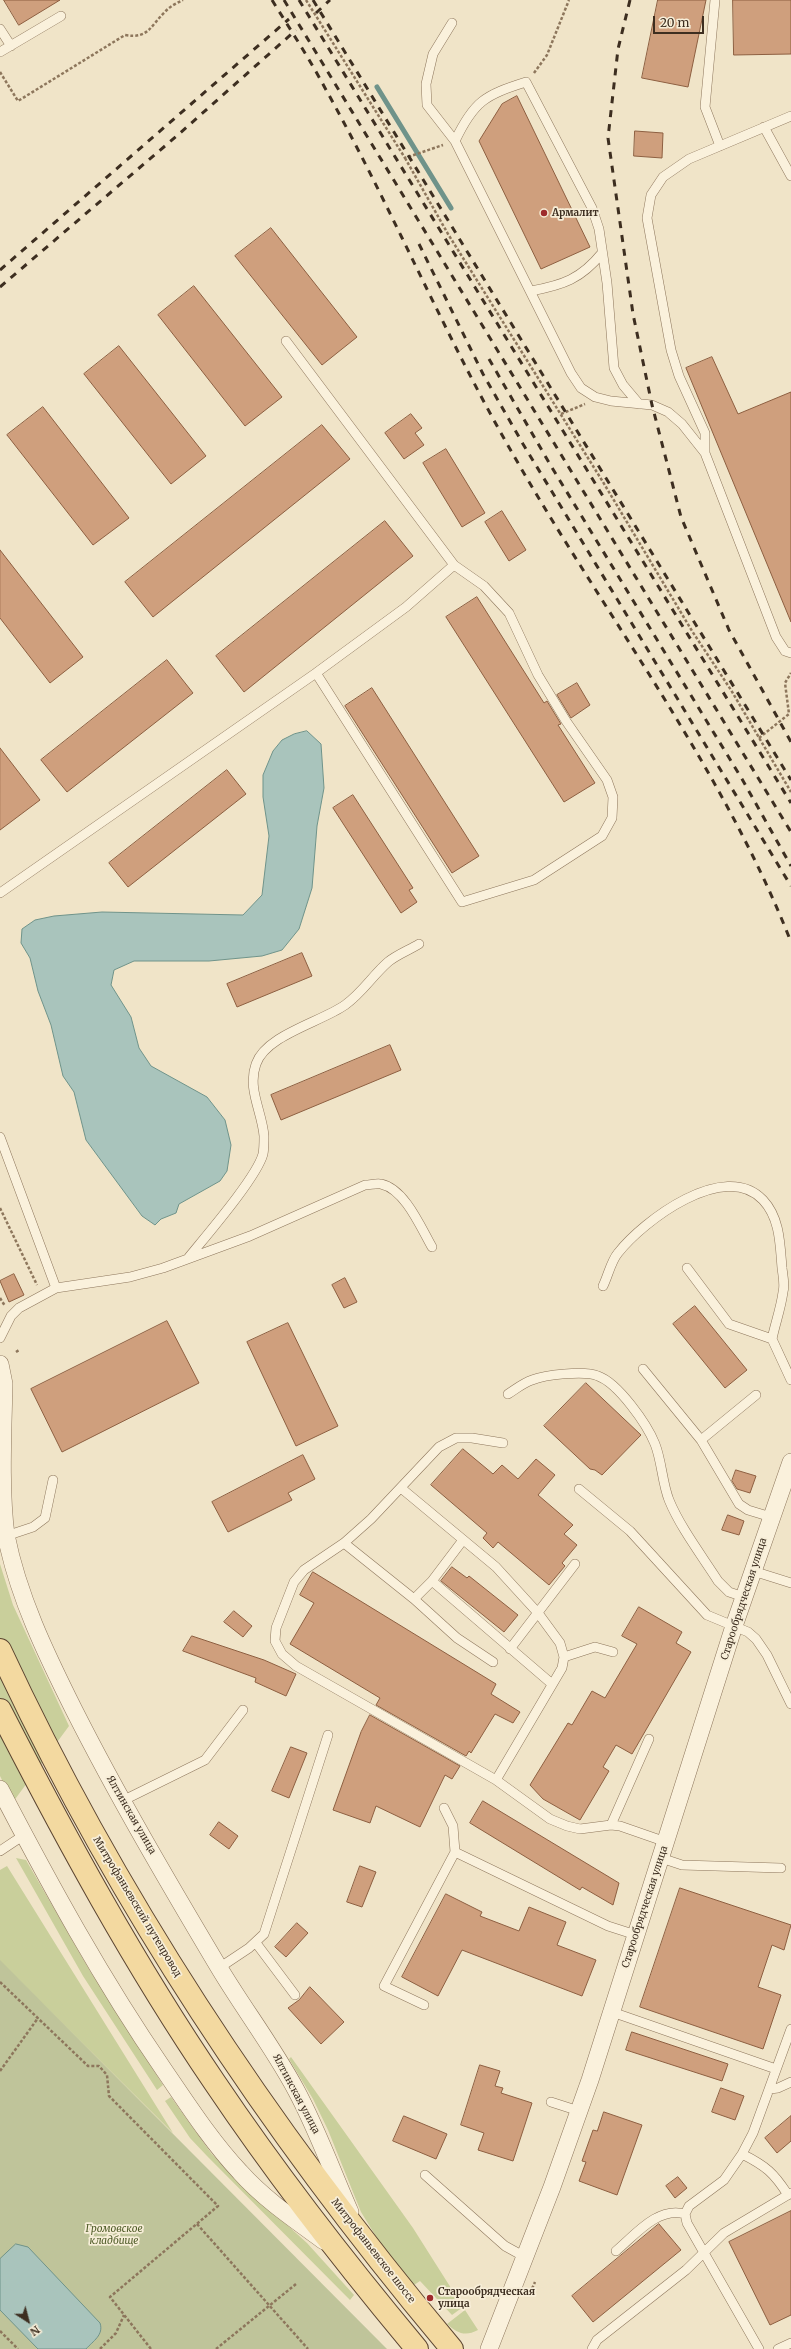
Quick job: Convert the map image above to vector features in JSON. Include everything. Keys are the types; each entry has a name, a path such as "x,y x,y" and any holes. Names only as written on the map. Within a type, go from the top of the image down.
{"main road":[{"name":"Митрофаньевский путепровод","path":"0,1650 55,1762 141,1918 230,2055 296,2151"},
{"path":"0,1710 37,1782 97,1891 163,2002 215,2083 274,2166 342,2255 417,2349"},
{"name":"Митрофаньевское шоссе","path":"296,2151 361,2236 452,2349"}],"street":[{"name":"Ялтинская улица","path":"0,1364 4,1384 2,1508 6,1536 23,1594 38,1632 62,1684 122,1801 219,1968 295,2089 315,2128 334,2176 361,2236"},
{"name":"Старообрядческая улица","path":"489,2349 579,2111 612,2012 734,1626 791,1462"},
{"path":"0,1789 64,1909 124,2011 200,2123 240,2173 279,2207 342,2255"}],"lane":[{"path":"715,0 705,107 720,146"},
{"path":"0,52 61,16"},
{"path":"452,23 433,54 426,84 427,105 454,141 531,291 571,373 581,388 595,397 611,401 652,406 668,412 682,424 705,453 776,637 785,651 791,653"},
{"path":"0,29 11,46"},
{"path":"454,141 466,117 480,101 499,91 526,82 592,208 599,229 614,368 623,384 639,404"},
{"path":"705,453 705,433 679,376 671,350 647,218 651,195 663,177 689,159 791,116"},
{"path":"764,127 791,176"},
{"path":"531,291 556,286 576,278 592,265 602,253"},
{"path":"286,340 454,565 484,586 509,613 538,674 566,721 606,780 613,797 612,818 602,836 534,880 462,902 316,673"},
{"path":"0,893 316,673 406,607 454,565"},
{"path":"188,1258 253,1174 263,1154 264,1135 254,1096 253,1078 256,1063 268,1048 284,1036 344,1006 364,990 388,962 419,944"},
{"path":"0,1137 56,1288"},
{"path":"0,1338 11,1316 19,1308 56,1288 130,1277 163,1268 250,1236 366,1185 382,1184 396,1191 409,1206 432,1247"},
{"path":"603,1286 617,1254 638,1230 671,1207 694,1195 714,1189 733,1186 749,1189 763,1200 773,1216 779,1233 784,1291 772,1339 791,1380"},
{"path":"687,1268 729,1324 772,1339"},
{"path":"643,1368 701,1440 739,1504 748,1510 772,1517"},
{"path":"508,1394 530,1380 541,1377 582,1374 597,1375 609,1382 642,1420 651,1433 656,1446 669,1500 718,1581 729,1592 744,1597"},
{"path":"701,1440 756,1395"},
{"path":"503,1443 472,1438 456,1438 440,1448 371,1519 344,1543 304,1570 294,1582 276,1628 274,1641 282,1654 296,1666 496,1780 535,1810 567,1826 580,1829 611,1825 620,1826 666,1842"},
{"path":"6,1536 33,1527 45,1518 53,1480"},
{"path":"401,1488 496,1567 538,1613 560,1643 564,1657 562,1668 496,1780"},
{"path":"579,1489 630,1531 707,1615 748,1632 762,1646 791,1704"},
{"path":"414,1598 432,1580 463,1540"},
{"path":"344,1543 414,1598 457,1638 493,1662"},
{"path":"510,1650 575,1564"},
{"path":"753,1571 791,1583"},
{"path":"432,1580 510,1650 552,1684"},
{"path":"564,1657 595,1647 613,1652"},
{"path":"122,1801 205,1760 243,1710"},
{"path":"219,1968 256,1943 264,1934 328,1735"},
{"path":"611,1825 649,1739"},
{"path":"424,2005 384,1986 455,1852 453,1826 444,1808"},
{"path":"0,1851 24,1835"},
{"path":"455,1852 608,1926 636,1935"},
{"path":"661,1858 682,1865 781,1868"},
{"path":"256,1943 295,1995"},
{"path":"612,2012 776,2069"},
{"path":"760,2349 687,2223 685,2214 689,2206 724,2180 742,2154 770,2088 791,2029"},
{"path":"770,2088 778,2088 791,2082"},
{"path":"551,2102 579,2111"},
{"path":"592,2349 597,2340 686,2270 724,2233 790,2194 776,2176 764,2165 742,2154"},
{"path":"425,2175 505,2246 525,2257"},
{"path":"616,2251 659,2216 676,2211 685,2214"},
{"path":"778,2349 791,2343"}],"path":[{"path":"0,72 18,101 125,35 136,37 146,34 165,11 184,0"},
{"path":"306,0 405,158 448,234 561,414 791,792"},
{"path":"526,82 539,68 547,55 569,0"},
{"path":"405,158 454,141"},
{"path":"561,414 582,407 595,397"},
{"path":"759,738 789,714 785,683 791,673"},
{"path":"0,1208 42,1296"},
{"path":"0,1982 88,2066 99,2066 107,2075 109,2096 218,2206 110,2297 151,2349"},
{"path":"0,2071 38,2018"},
{"path":"197,2224 271,2304 308,2349"},
{"path":"216,2349 296,2284"},
{"path":"100,2349 116,2333 124,2315"},
{"path":"0,2331 18,2349"}],"green space":[{"path":"0,1564 13,1605 69,1726 13,1802 0,1776"},
{"path":"16,1858 26,1860 90,1971 163,2085 157,2090 83,1976"},
{"path":"7,1866 173,2133 0,1961 0,1870"},
{"name":"Громовское кладбище","path":"0,1960 387,2349 0,2349"},
{"path":"291,2057 413,2228 463,2307 452,2315 420,2281 414,2285 380,2243 361,2212 328,2130 313,2099 289,2059"},
{"path":"171,2097 211,2153 244,2186 307,2243 354,2295 350,2300 190,2138 165,2101"},
{"path":"465,2310 478,2330 465,2334 454,2330 447,2324"}],"water":[{"path":"307,731 321,744 324,788 317,826 312,888 299,929 282,950 262,956 209,961 134,961 114,970 111,985 131,1017 139,1048 151,1066 207,1097 225,1120 231,1145 227,1171 220,1181 179,1204 176,1213 161,1219 155,1225 142,1216 86,1140 74,1092 63,1076 51,1025 38,991 30,958 21,943 22,929 35,920 54,916 102,912 243,915 262,895 269,836 263,797 263,775 273,751 282,740 294,734"},
{"path":"16,2244 28,2247 100,2323 101,2327 99,2334 86,2349 38,2349 0,2310 0,2259"}],"building":[{"path":"4,0 60,0 19,25"},
{"path":"658,0 706,0 688,87 642,78"},
{"path":"733,0 791,0 791,54 734,55"},
{"name":"Армалит","path":"517,96 590,247 541,269 479,141 502,104"},
{"path":"635,131 663,133 662,158 634,156"},
{"path":"271,228 357,337 322,365 235,256"},
{"path":"194,286 282,397 245,426 158,315"},
{"path":"119,346 206,456 171,484 84,374"},
{"path":"712,357 738,414 791,392 791,622 686,368"},
{"path":"43,407 129,518 93,545 7,435"},
{"path":"411,414 422,428 415,433 424,445 404,459 385,433"},
{"path":"322,425 350,459 153,617 125,582"},
{"path":"446,449 485,513 462,527 423,463"},
{"path":"502,511 526,550 509,561 485,522"},
{"path":"385,521 413,556 244,692 216,656"},
{"path":"0,550 83,657 50,683 0,618"},
{"path":"477,597 544,703 547,701 561,724 558,725 595,783 564,802 446,617"},
{"path":"167,660 193,693 67,792 41,760"},
{"path":"577,683 590,705 571,718 557,695"},
{"path":"372,688 479,856 452,873 345,706"},
{"path":"0,748 40,800 0,830"},
{"path":"227,770 246,794 128,887 109,863"},
{"path":"353,795 413,888 409,890 417,902 401,913 333,808"},
{"path":"302,953 312,976 237,1007 227,984"},
{"path":"390,1045 401,1070 281,1120 271,1095"},
{"path":"14,1274 24,1295 9,1302 0,1281"},
{"path":"345,1278 357,1302 344,1308 332,1285"},
{"path":"695,1306 747,1370 725,1388 673,1324"},
{"path":"167,1321 199,1383 62,1452 31,1389"},
{"path":"288,1323 338,1426 296,1446 247,1342"},
{"path":"586,1383 641,1435 602,1475 595,1470 590,1469 544,1426"},
{"path":"463,1449 493,1474 502,1465 518,1479 536,1459 555,1475 538,1495 573,1525 564,1534 577,1545 562,1563 565,1566 549,1585 498,1542 493,1548 483,1538 487,1533 431,1485"},
{"path":"303,1455 315,1479 288,1493 292,1500 228,1532 212,1502"},
{"path":"736,1470 756,1476 750,1493 737,1489 732,1481"},
{"path":"728,1515 744,1521 739,1535 722,1530"},
{"path":"452,1567 467,1578 469,1576 518,1615 504,1632 441,1581"},
{"path":"313,1572 496,1684 491,1694 520,1712 513,1723 495,1714 471,1753 469,1751 466,1756 376,1705 380,1698 290,1644 314,1603 300,1595"},
{"path":"639,1607 682,1632 676,1643 691,1652 632,1754 616,1745 603,1767 609,1771 580,1820 543,1799 530,1785 568,1723 572,1725 592,1691 605,1698 637,1644 622,1636"},
{"path":"234,1611 252,1626 243,1637 224,1622"},
{"path":"192,1636 264,1660 296,1674 286,1696 255,1682 256,1678 183,1651"},
{"path":"370,1715 460,1766 452,1779 445,1775 420,1827 376,1806 370,1823 333,1810 361,1732"},
{"path":"291,1747 307,1753 289,1798 272,1791"},
{"path":"483,1801 619,1883 613,1905 582,1887 580,1890 470,1823"},
{"path":"219,1822 238,1836 229,1849 210,1835"},
{"path":"360,1866 376,1872 362,1907 347,1902"},
{"path":"680,1888 791,1925 784,1950 772,1945 758,1987 781,1995 763,2049 640,2007"},
{"path":"446,1894 482,1912 480,1916 519,1931 529,1907 566,1922 557,1945 596,1960 582,1996 462,1950 438,1996 402,1977"},
{"path":"297,1923 308,1933 286,1957 275,1947"},
{"path":"310,1987 344,2022 321,2044 288,2008 299,2000"},
{"path":"632,2032 728,2064 722,2081 626,2050"},
{"path":"480,2065 500,2071 495,2086 503,2088 501,2093 532,2103 513,2161 478,2150 484,2133 461,2125"},
{"path":"721,2088 744,2096 735,2120 712,2112"},
{"path":"604,2112 642,2125 617,2195 579,2181 586,2162 582,2161 593,2130 597,2131"},
{"path":"404,2116 447,2134 436,2159 393,2141"},
{"path":"791,2116 791,2141 777,2153 765,2138"},
{"path":"678,2177 687,2188 675,2198 666,2186"},
{"path":"791,2211 791,2315 770,2325 729,2242"},
{"path":"659,2224 681,2250 593,2322 572,2296"}],"waterway":[{"path":"377,87 451,208"}],"railway":[{"path":"272,0 312,66 349,133 462,360 510,449 583,570 660,691 731,814 763,877 791,942"},
{"path":"284,0 791,832"},
{"path":"299,0 791,803"},
{"path":"313,0 791,780"},
{"path":"316,13 330,0"},
{"path":"630,0 618,49 608,138 633,314 652,405 681,517 729,630 791,742"},
{"path":"0,270 289,19"},
{"path":"0,287 179,134 296,30"},
{"path":"419,244 483,374 523,444 791,886"},
{"path":"489,359 551,466 742,779 791,866"}],"place":[{"name":"Армалит","path":"544,213"},
{"name":"Старообрядческая улица","path":"430,2298"}]}
